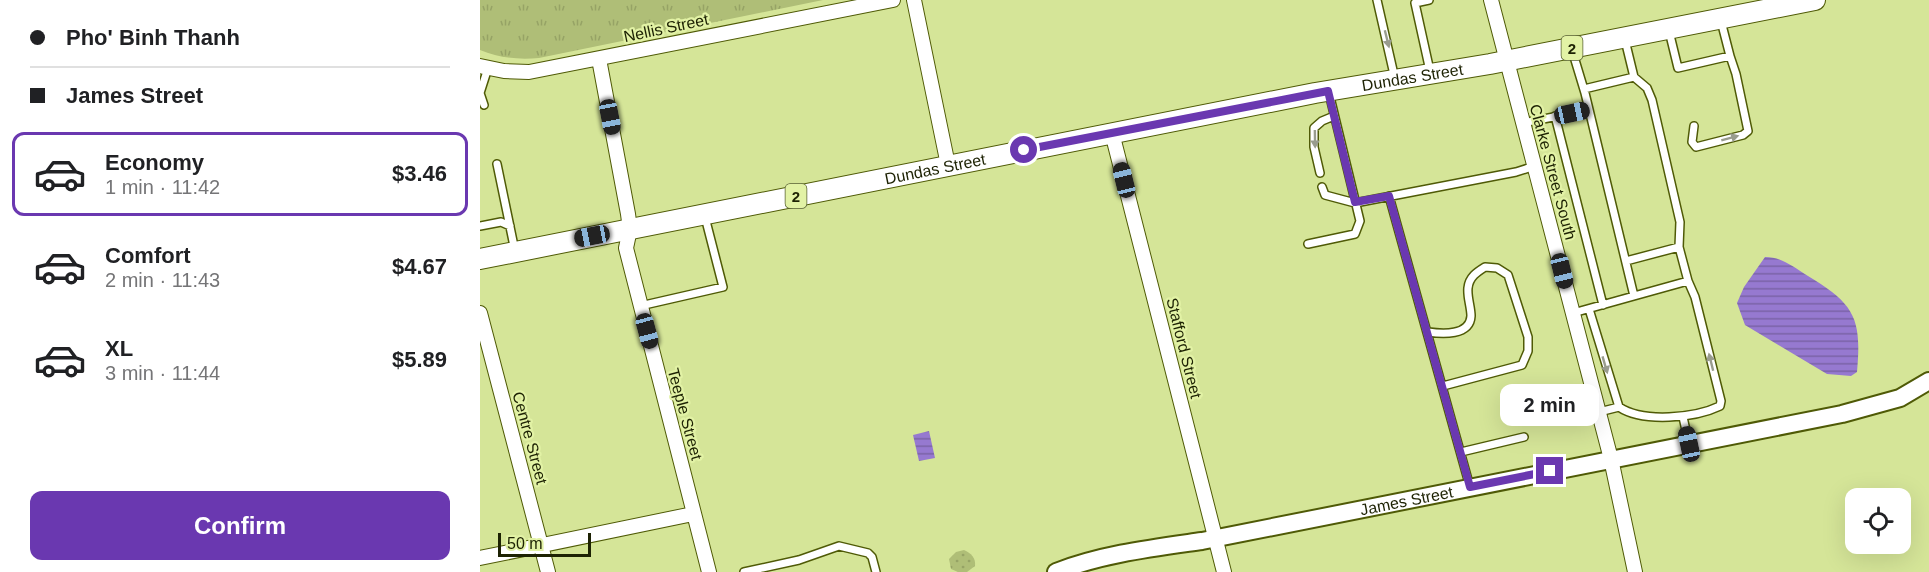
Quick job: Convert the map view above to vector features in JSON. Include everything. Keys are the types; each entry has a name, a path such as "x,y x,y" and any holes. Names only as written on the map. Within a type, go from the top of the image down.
{"main road":[{"name":"Dundas Street","path":"480,259 1328,91 1571,48 1721,18 1782,3 1815,0"}],"street":[{"name":"Nellis Street","path":"484,67 529,72 893,0"},
{"path":"914,0 948,165"},
{"name":"Clarke Street South","path":"1491,0 1611,459 1635,572"},
{"name":"Teeple Street","path":"599,59 630,229 626,248 709,572"},
{"name":"Stafford Street","path":"1112,133 1224,572"},
{"name":"Centre Street","path":"480,313 548,572"},
{"name":"James Street","path":"1056,572 1083,563 1131,553 1877,406 1899,398 1929,381"},
{"path":"480,558 693,514"}],"lane":[{"path":"1377,0 1395,79"},
{"path":"1429,0 1412,2 1430,73"},
{"path":"1694,126 1692,142 1696,147 1743,135 1748,131 1721,18"},
{"path":"1668,29 1678,68 1730,56"},
{"path":"1599,412 1618,407 1638,415 1683,417 1698,415 1717,408 1721,401 1695,297 1679,247 1680,222 1652,100 1647,88 1634,77 1624,37"},
{"path":"1571,48 1584,89 1634,296"},
{"path":"484,67 480,94 484,105"},
{"path":"1584,89 1634,77"},
{"path":"1308,244 1355,234 1360,221 1328,91"},
{"path":"1524,123 1589,110"},
{"path":"1320,173 1314,147 1314,128 1322,121 1334,116"},
{"path":"1556,116 1603,305"},
{"path":"497,164 515,251"},
{"path":"1322,187 1325,195 1355,202 1516,172 1535,166"},
{"path":"1389,196 1470,487"},
{"path":"640,306 723,287 704,214"},
{"path":"480,226 501,222 510,226"},
{"path":"1626,261 1679,247"},
{"path":"1428,332 1454,333 1466,327 1471,318 1468,287 1473,274 1485,267 1497,268 1508,275 1528,337 1528,351 1522,365 1443,386"},
{"path":"1573,313 1688,281"},
{"path":"1589,309 1618,407"},
{"path":"1683,417 1689,444"},
{"path":"1461,452 1524,437"},
{"path":"744,572 799,560 839,546 868,553 872,557 876,572"}],"green space":[{"path":"480,0 823,0 539,58 524,59 502,57 480,50"},
{"path":"964,550 973,556 975,566 967,572 951,569 949,559 956,552"}],"shaded area":[{"path":"1765,257 1777,259 1792,266 1824,286 1845,304 1856,325 1857,372 1851,376 1827,374 1745,325 1737,303 1744,287"},
{"path":"929,431 935,458 919,461 913,435"}],"route":[{"path":"1024,150 1328,91 1355,202 1389,196 1470,487 1550,471"}]}
